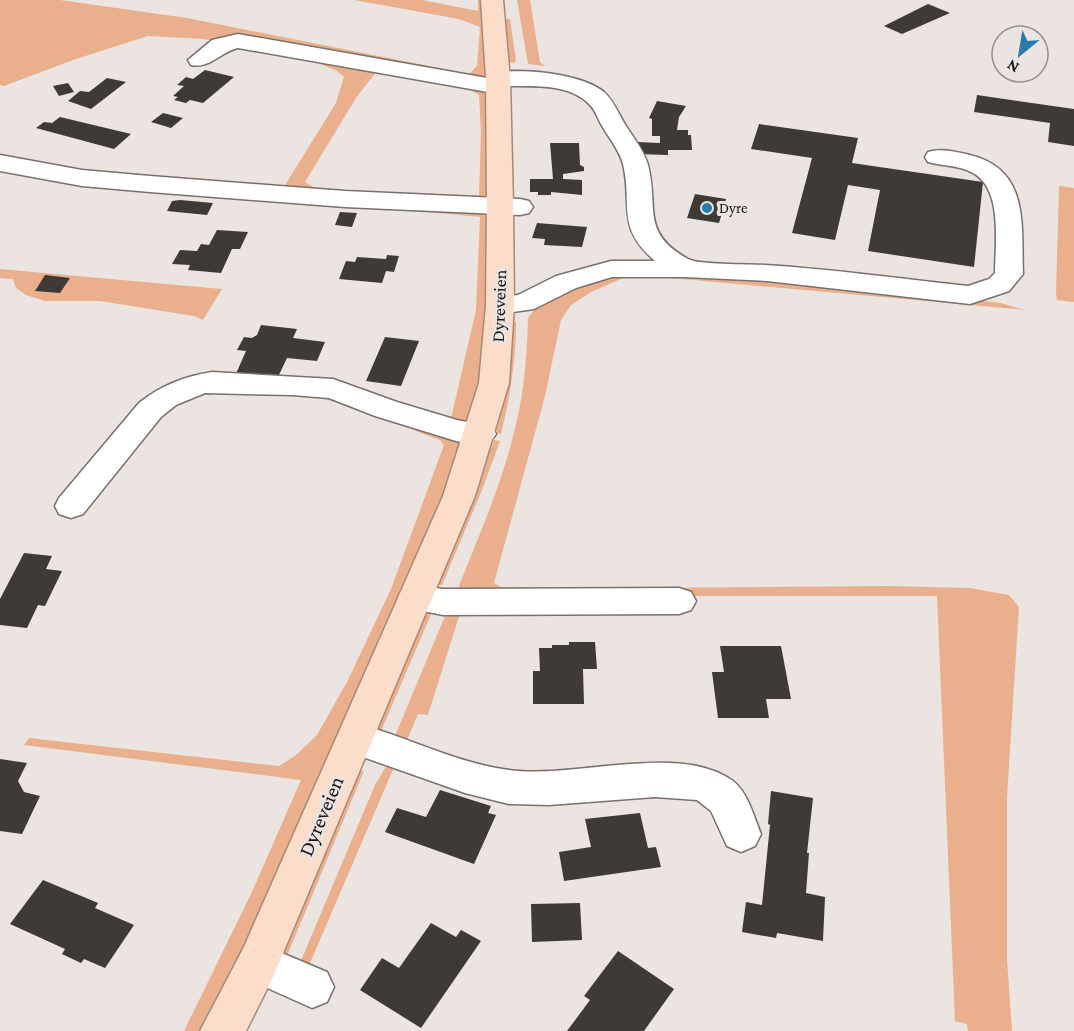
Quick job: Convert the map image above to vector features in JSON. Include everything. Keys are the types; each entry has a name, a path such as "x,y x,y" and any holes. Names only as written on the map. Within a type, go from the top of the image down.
{"main road":[{"name":"Dyreveien","path":"222,1031 258,963 339,773 356,740 459,496 480,435 494,383 510,207 492,0"}],"street":[{"path":"199,60 220,45 238,41 499,83 555,82 576,87 596,96 626,145 634,163 639,191 639,217 635,229 623,244 584,276"},
{"path":"500,305 524,303 584,276 611,269 685,269 767,273 970,295 999,285 1009,274 1008,221 1003,194 992,173 968,162 937,157"},
{"path":"0,163 82,178 150,184 345,199 510,207"},
{"path":"639,217 652,243 666,257 685,269"},
{"path":"71,506 150,410 165,398 199,384 212,382 282,384 333,389 396,412 480,435"},
{"path":"415,598 443,602 679,601"},
{"path":"356,740 384,746 494,784 516,788 532,789 623,782 691,782 716,790 729,807 741,834"},
{"path":"258,963 312,987"}],"shaded area":[{"path":"0,0 60,0 187,18 469,74 477,66 480,27 459,19 354,0 422,0 478,11 478,0 485,0 489,82 203,39 148,36 73,60 4,86 0,85"},
{"path":"517,0 530,0 540,62 545,66 528,64"},
{"path":"505,19 510,19 516,61 514,63 508,62"},
{"path":"309,59 487,92 488,192 481,200 282,190 336,103 344,77 337,71","holes":["376,72 469,89 479,95 481,131 479,195 472,199 316,189 305,182 356,98"]},
{"path":"1059,186 1074,188 1074,302 1057,300 1056,294"},
{"path":"374,207 483,213 490,217 484,346 481,372 469,422 450,423 476,310 480,217"},
{"path":"0,269 222,289 203,320 194,316 100,301 45,301 26,295 16,288 13,279 0,278"},
{"path":"627,274 763,278 867,287 1001,303 1025,310 637,275 623,278 591,292 571,305 561,320 545,396 494,583 505,589 889,586 970,588 1009,595 1019,607 1007,798 1007,960 1012,1031 968,1031 967,1024 955,1021 937,596 477,596 460,591 459,586 506,462 519,413 524,382 528,318 541,303 570,287 605,277"},
{"path":"511,322 516,322 515,350 510,392 501,434 496,433 507,381"},
{"path":"315,392 457,440 462,445 444,497 230,978 202,1031 184,1031 251,894 301,780 24,745 29,738 279,766 295,756 317,735 347,682 391,589 444,445 440,440 370,413 298,393"},
{"path":"494,440 500,441 482,490 442,585 437,585"},
{"path":"461,610 428,715 418,714 407,740 395,736 445,616 450,611"},
{"path":"426,611 432,612 381,731 375,729"},
{"path":"388,763 395,765 307,970 300,963 375,785"},
{"path":"357,770 364,771 284,963 276,961"}],"building":[{"path":"928,4 950,13 902,34 884,26"},
{"path":"205,70 234,77 203,103 174,100 178,97 173,96 184,86 177,85 186,77 193,79"},
{"path":"107,78 126,82 91,109 68,101 80,91 89,92"},
{"path":"68,83 74,92 59,96 53,86"},
{"path":"977,95 1074,109 1074,146 1048,142 1050,123 974,112"},
{"path":"657,101 686,106 679,117 677,130 688,130 688,135 691,135 692,150 668,150 668,155 637,154 637,142 660,143 660,136 652,136 652,119 649,118"},
{"path":"163,113 183,118 171,128 151,122"},
{"path":"60,117 131,134 114,149 36,128 44,122 52,123"},
{"path":"759,124 858,138 852,163 983,182 974,267 868,251 880,190 848,185 835,240 792,233 812,158 751,149"},
{"path":"550,143 579,143 580,165 584,167 584,171 563,174 563,179 582,180 582,195 551,192 551,195 538,195 538,192 530,192 530,179 553,179"},
{"name":"Dyre","path":"695,194 726,199 719,223 687,218"},
{"path":"172,201 213,203 207,215 167,211"},
{"path":"340,212 357,213 352,227 335,225"},
{"path":"537,223 587,227 582,247 544,245 545,239 532,238"},
{"path":"217,230 248,232 240,249 232,249 221,273 188,270 190,265 172,264 180,250 197,251 201,244 209,245"},
{"path":"387,255 399,256 394,272 386,271 382,283 339,279 346,261 355,262 357,257 386,259"},
{"path":"45,275 70,278 60,293 35,291"},
{"path":"261,325 297,329 293,338 325,342 317,361 287,358 278,377 235,376 246,351 237,350 244,337 252,338 257,335"},
{"path":"385,337 419,341 401,386 366,381"},
{"path":"24,553 52,556 46,569 62,571 45,606 38,605 27,628 0,625 0,599"},
{"path":"569,642 595,642 597,669 583,669 584,704 533,704 533,671 540,671 539,648 569,645"},
{"path":"720,646 781,646 791,699 766,699 769,718 718,718 712,672 724,672"},
{"path":"0,759 27,763 18,781 24,792 40,796 22,834 0,831"},
{"path":"440,790 491,806 488,813 496,815 474,864 385,832 397,808 426,817"},
{"path":"771,791 813,798 807,853 809,853 806,893 825,897 823,941 777,933 776,938 742,932 746,902 762,905"},
{"path":"640,813 648,848 656,847 661,867 564,881 559,852 591,847 585,819"},
{"path":"43,880 98,903 95,908 134,925 105,968 84,959 81,963 62,954 65,949 10,924"},
{"path":"580,903 582,940 532,942 531,904"},
{"path":"431,923 456,937 461,930 481,941 421,1028 360,990 382,958 399,968"},
{"path":"618,951 674,989 644,1031 567,1031 590,1000 584,996"}],"place":[{"name":"Dyre","path":"707,208"}]}
